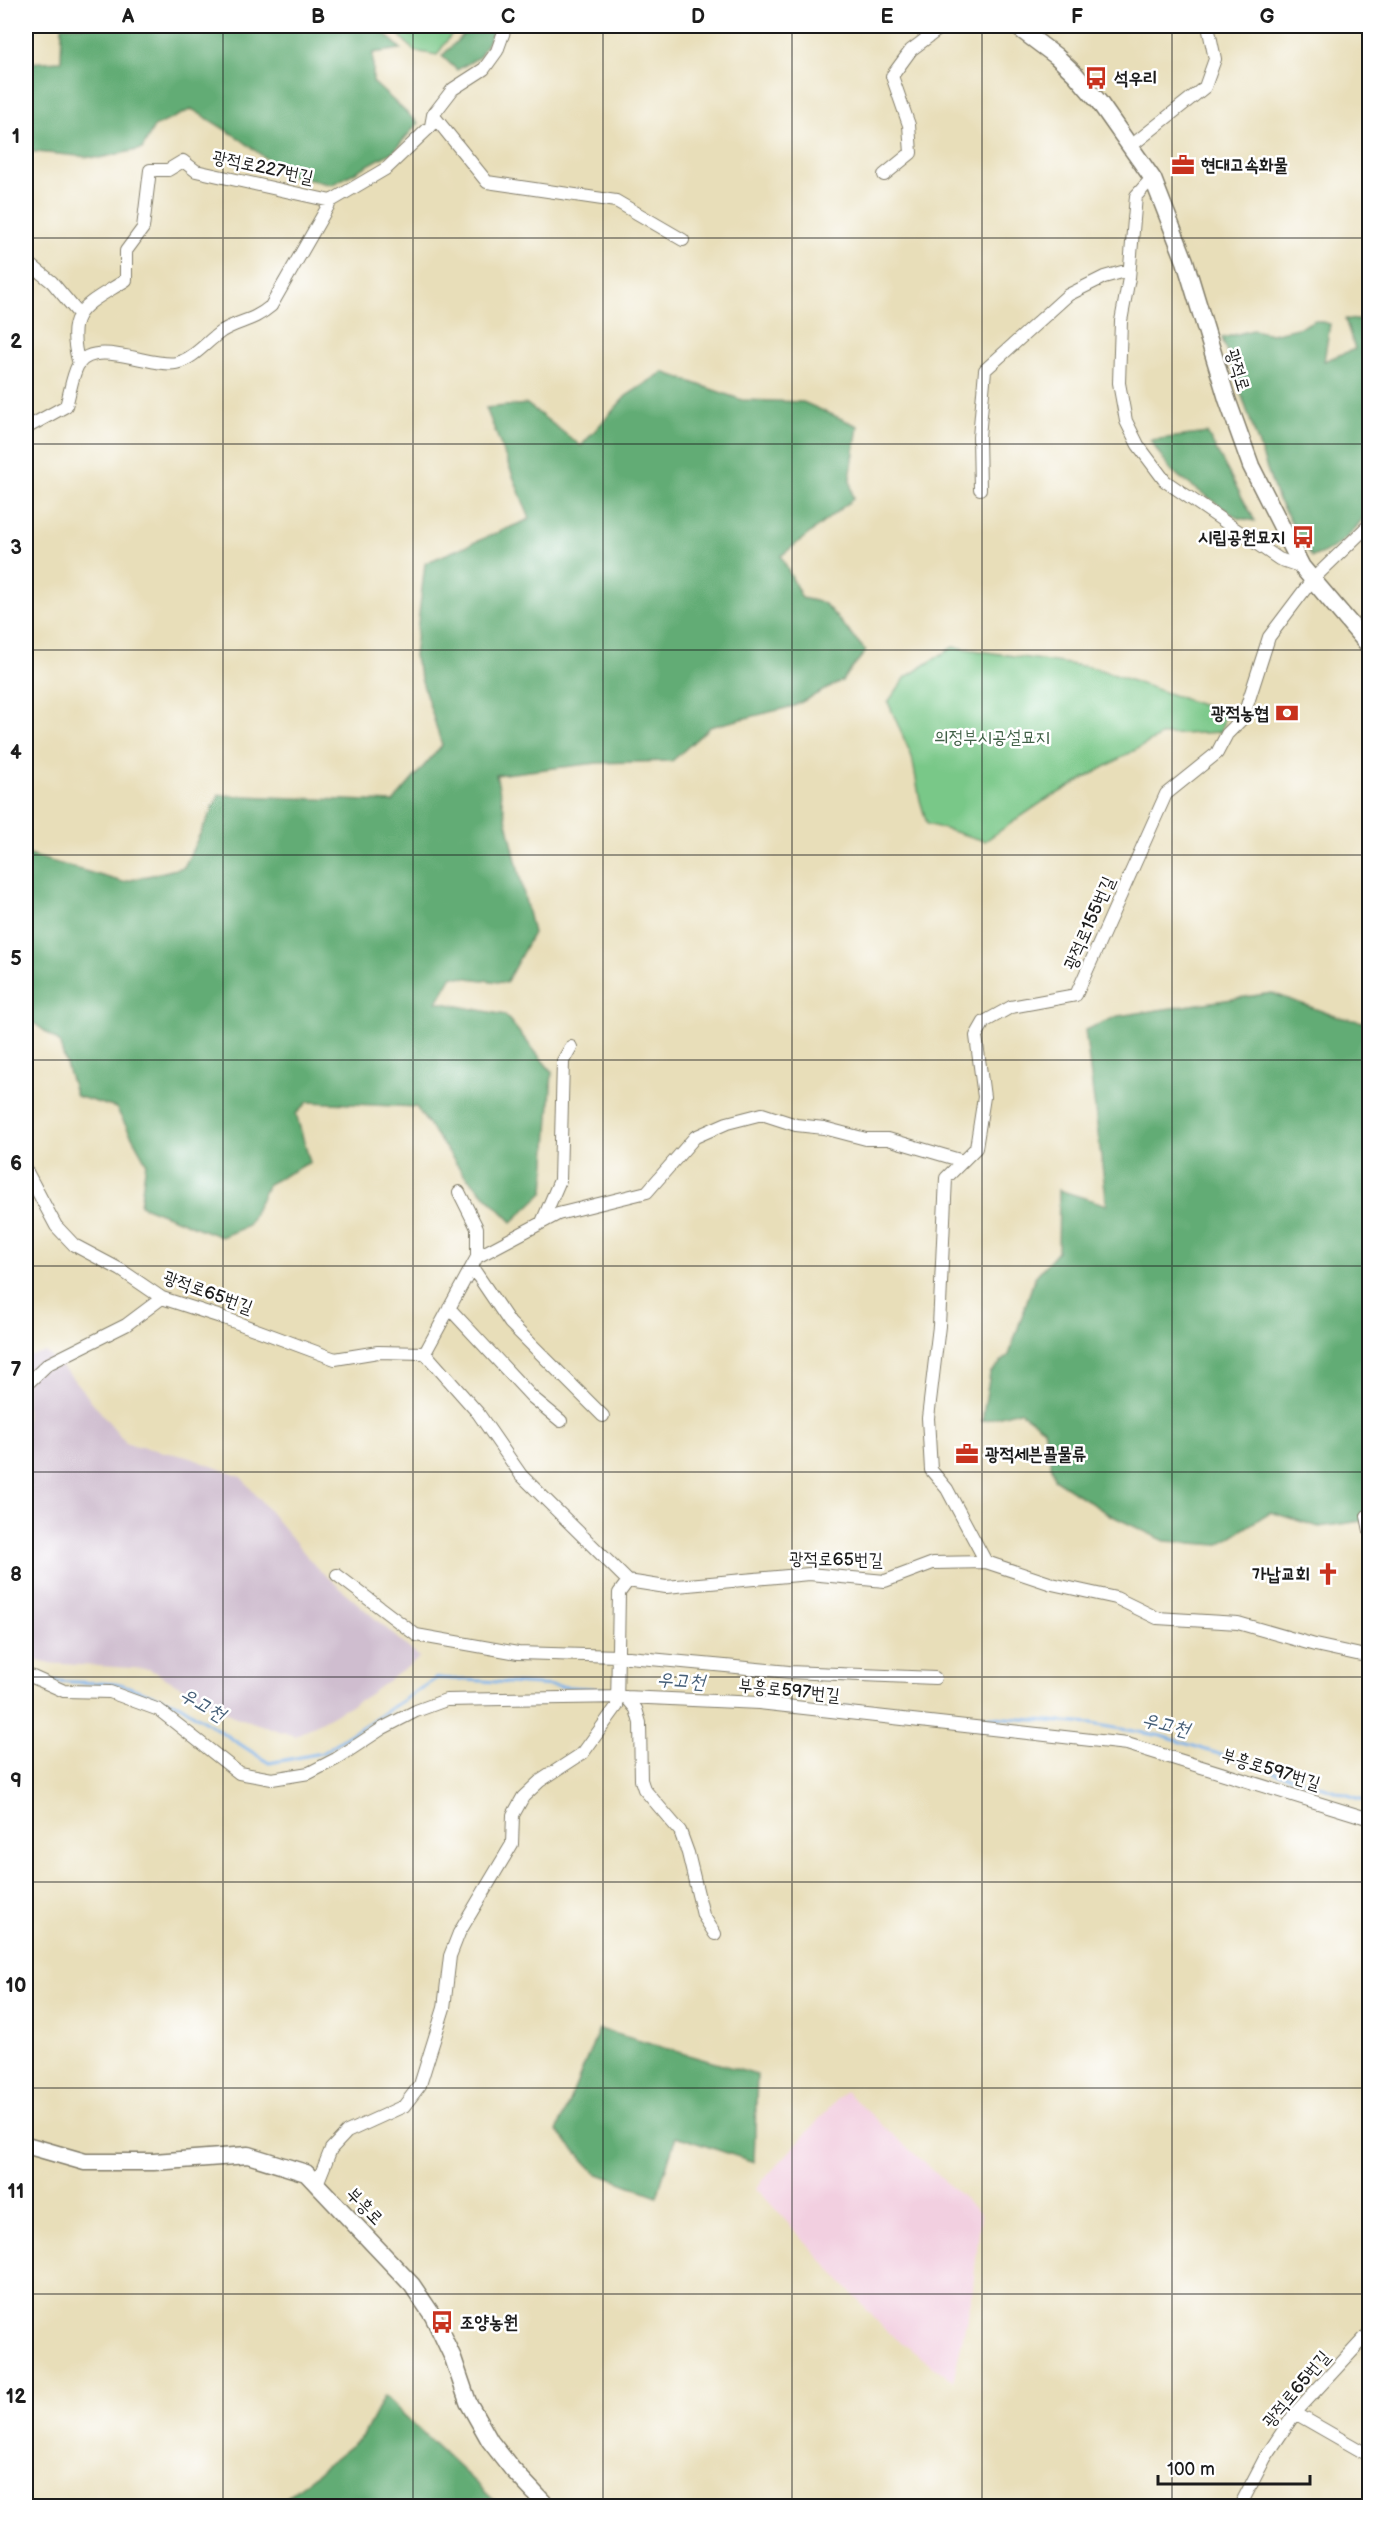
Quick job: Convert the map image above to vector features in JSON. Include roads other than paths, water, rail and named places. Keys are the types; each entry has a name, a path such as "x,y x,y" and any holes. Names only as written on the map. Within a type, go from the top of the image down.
{"main road":[{"name":"광적로","path":"1016,26 1056,56 1074,74 1099,102 1152,178 1185,261 1227,399 1251,466 1307,573 1370,647"},
{"name":"부흥로","path":"26,2145 85,2162 154,2162 248,2155 306,2173 412,2285 433,2316 453,2358 468,2402 490,2441 512,2469 547,2506"}],"street":[{"name":"광적로227번길","path":"79,364 90,356 106,354 174,364 187,359 224,330 258,317 271,306 331,201 387,168 431,126 433,115 453,89 484,69 497,51 506,26"},
{"path":"884,175 911,153 909,125 892,76 911,50 943,26"},
{"path":"1131,146 1205,87 1215,59 1208,26"},
{"path":"433,115 487,182 616,201 683,240"},
{"name":"광적로227번길","path":"78,313 126,280 126,251 143,228 150,170 168,170 183,161 196,171 331,201"},
{"name":"광적로","path":"1152,178 1136,196 1129,270 1121,321 1119,383 1122,410 1138,445 1165,481 1279,559 1307,573"},
{"path":"26,261 52,282 78,313 73,330 73,342 79,364 66,406 26,428"},
{"path":"980,489 979,437 985,370 1068,295 1104,277 1129,270"},
{"path":"1307,573 1370,524"},
{"name":"광적로155번길","path":"987,1562 947,1489 931,1470 928,1428 939,1326 946,1178 976,1148 984,1097 976,1036 984,1022 1011,1007 1076,995 1166,794 1217,753 1227,734 1243,718 1269,638 1307,573"},
{"path":"542,1222 560,1179 563,1061 571,1047"},
{"path":"474,1262 558,1214 647,1192 696,1137 727,1123 762,1114 796,1125 824,1128 866,1139 888,1139 963,1161"},
{"name":"광적로65번길","path":"26,1170 56,1226 74,1245 121,1270 162,1298 227,1319 335,1359 378,1352 425,1353"},
{"path":"317,2184 331,2149 347,2132 404,2106 420,2085 444,2008 450,1956 464,1924 512,1844 513,1815 523,1797 540,1781 583,1752 617,1706 620,1695 619,1593 628,1581 521,1475 478,1413 425,1353 474,1262 477,1228 459,1192"},
{"path":"474,1262 510,1323 603,1416"},
{"path":"26,1385 48,1364 126,1325 162,1298"},
{"path":"449,1308 532,1397 561,1421"},
{"path":"1370,1515 1367,1516 1370,1531"},
{"name":"광적로65번길","path":"628,1581 666,1587 809,1574 885,1581 933,1563 987,1562 1052,1584 1116,1598 1157,1618 1238,1623 1315,1645 1370,1657"},
{"path":"337,1575 416,1635 518,1653 618,1658 789,1672 935,1678"},
{"name":"부흥로597번길","path":"26,1674 64,1691 110,1692 159,1710 239,1773 272,1779 309,1773 336,1759 383,1728 416,1711 446,1700 620,1695 759,1703 1127,1744 1370,1819"},
{"path":"620,1695 636,1709 640,1723 641,1780 644,1789 680,1831 688,1853 703,1916 715,1934"},
{"name":"광적로65번길","path":"1240,2506 1265,2458 1295,2413 1370,2332"},
{"path":"1295,2413 1370,2456"}],"waterway":[{"name":"우고천","path":"54,1681 120,1684 180,1705 269,1763 322,1753 437,1678 615,1690"},
{"name":"우고천","path":"846,1707 1092,1724 1162,1736 1370,1802"}],"place":[{"name":"석우리","path":"1096,78"},
{"name":"현대고속화물","path":"1183,165"},
{"name":"시립공원묘지","path":"1303,537"},
{"name":"광적농협","path":"1287,713"},
{"name":"광적세븐콜물류","path":"967,1454"},
{"name":"가납교회","path":"1328,1574"},
{"name":"조양농원","path":"442,2322"}],"park label":[{"name":"의정부시공설묘지","path":"992,737"}]}
